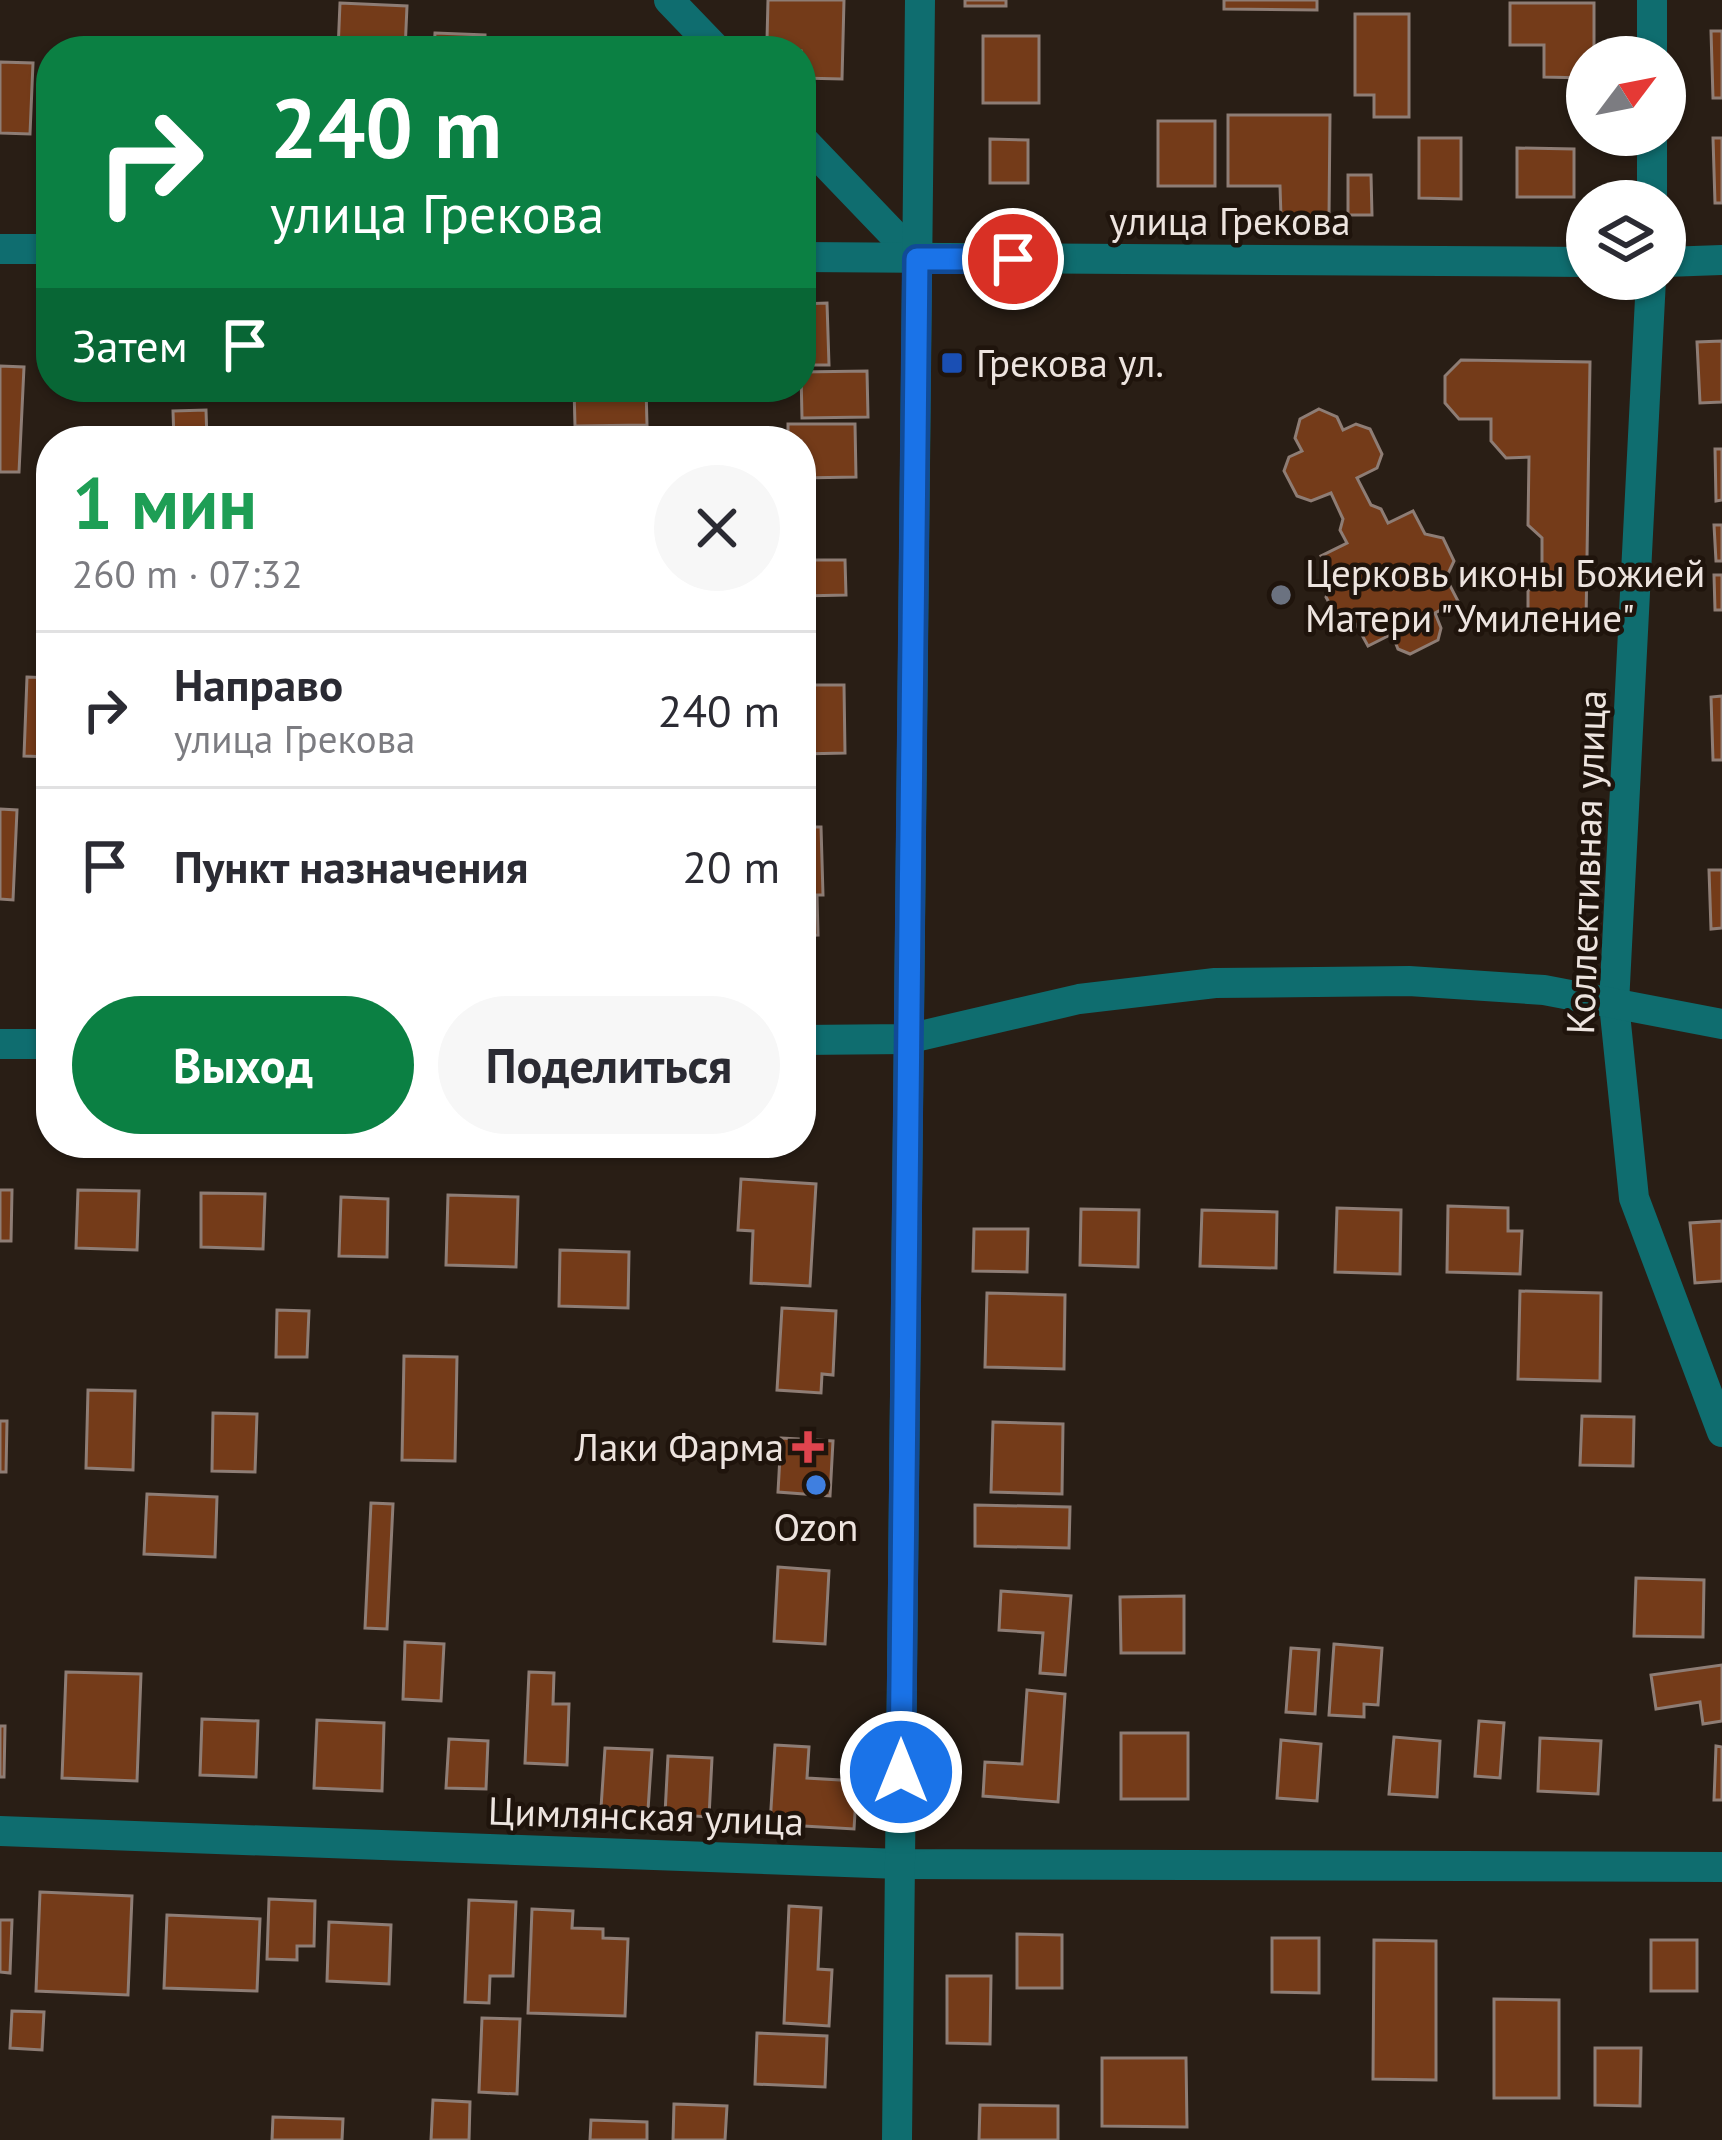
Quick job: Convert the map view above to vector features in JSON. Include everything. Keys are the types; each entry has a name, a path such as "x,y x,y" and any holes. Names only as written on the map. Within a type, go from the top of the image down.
{"street":[{"path":"669,0 704,36"},
{"path":"897,2140 920,0"},
{"path":"1652,0 1652,36"},
{"path":"816,154 917,259"},
{"path":"0,249 36,249"},
{"name":"улица Грекова","path":"816,257 1566,262"},
{"path":"1686,261 1722,260"},
{"name":"Коллективная улица","path":"1651,300 1614,1004 1634,1198 1722,1432"},
{"path":"816,1040 907,1039 1079,999 1215,983 1409,981 1544,990 1722,1024"},
{"path":"0,1045 36,1044"},
{"name":"Цимлянская улица","path":"0,1831 900,1864 1722,1867"}],"building":[{"path":"768,0 844,0 842,79 816,78 816,36 767,36"},
{"path":"965,0 1006,0 1006,6 965,6"},
{"path":"1224,0 1317,0 1317,10 1224,9"},
{"path":"340,3 407,6 406,36 339,36"},
{"path":"1510,3 1594,3 1594,36 1566,36 1566,78 1544,77 1544,45 1510,45"},
{"path":"1355,14 1409,14 1409,117 1374,117 1374,95 1355,95"},
{"path":"1711,31 1722,31 1722,98 1713,98"},
{"path":"435,33 485,35 485,36"},
{"path":"983,36 1039,36 1039,103 983,103"},
{"path":"0,62 33,63 30,134 0,133"},
{"path":"1228,115 1330,115 1329,217 1281,217 1280,186 1228,186"},
{"path":"1158,121 1215,121 1215,186 1158,186"},
{"path":"1419,138 1461,138 1461,199 1419,198"},
{"path":"1713,138 1722,138 1722,203 1715,203"},
{"path":"990,139 1028,140 1028,183 990,183"},
{"path":"1517,148 1566,149 1566,156 1574,156 1574,180 1566,180 1566,197 1517,197"},
{"path":"1348,175 1371,175 1372,215 1348,215"},
{"path":"816,303 827,303 829,365 816,365"},
{"path":"1722,341 1722,402 1700,403 1697,342"},
{"path":"1461,360 1590,362 1586,622 1542,621 1528,610 1528,591 1542,578 1542,538 1528,525 1529,457 1506,458 1491,441 1491,419 1459,419 1445,403 1445,376"},
{"path":"0,366 24,367 19,472 0,472"},
{"path":"867,371 868,417 802,418 802,402 816,402 816,372"},
{"path":"574,402 646,402 647,425 575,426"},
{"path":"1319,409 1337,417 1343,430 1356,424 1370,429 1382,454 1377,468 1357,478 1371,505 1381,509 1388,523 1413,511 1425,534 1443,538 1454,561 1446,578 1458,601 1435,613 1441,628 1438,640 1410,654 1398,649 1392,634 1368,646 1356,624 1338,619 1326,597 1333,577 1321,556 1347,543 1340,530 1343,519 1331,493 1311,501 1297,496 1284,471 1289,457 1302,451 1295,438 1300,419"},
{"path":"206,410 207,426 174,426 173,411"},
{"path":"855,424 856,477 816,478 816,426 788,426"},
{"path":"1715,449 1722,449 1722,500 1716,501"},
{"path":"1714,525 1722,525 1722,561 1716,561"},
{"path":"816,560 845,560 846,595 816,596"},
{"path":"1714,575 1722,575 1722,610 1715,610"},
{"path":"27,677 36,677 36,756 24,756"},
{"path":"816,685 844,685 845,753 816,754"},
{"path":"1722,696 1722,760 1713,760 1711,697"},
{"path":"0,809 17,810 13,900 0,899"},
{"path":"816,827 821,827 823,895 817,895 816,935"},
{"path":"1709,870 1722,870 1722,928 1711,929"},
{"path":"741,1179 816,1184 810,1286 751,1283 753,1231 738,1230"},
{"path":"0,1190 12,1190 11,1241 0,1241"},
{"path":"78,1190 139,1191 137,1250 76,1248"},
{"path":"201,1193 265,1194 263,1249 201,1247"},
{"path":"448,1195 518,1197 516,1267 446,1265"},
{"path":"341,1197 388,1199 387,1257 339,1256"},
{"path":"1448,1206 1508,1208 1508,1231 1522,1231 1520,1274 1447,1272"},
{"path":"1337,1208 1401,1210 1400,1274 1335,1272"},
{"path":"1081,1209 1139,1210 1138,1267 1080,1265"},
{"path":"1202,1210 1277,1212 1276,1268 1200,1266"},
{"path":"1722,1221 1722,1281 1695,1283 1690,1223"},
{"path":"974,1229 1028,1229 1027,1272 973,1271"},
{"path":"560,1250 629,1252 628,1308 559,1306"},
{"path":"1520,1291 1601,1293 1600,1381 1518,1379"},
{"path":"987,1293 1065,1295 1064,1369 985,1367"},
{"path":"782,1308 836,1311 833,1375 822,1374 821,1393 777,1390"},
{"path":"277,1310 309,1311 307,1357 276,1357"},
{"path":"404,1356 457,1357 455,1461 402,1460"},
{"path":"88,1390 135,1391 133,1470 86,1468"},
{"path":"213,1413 257,1414 255,1472 212,1471"},
{"path":"1582,1416 1634,1417 1633,1466 1580,1465"},
{"path":"0,1421 7,1421 6,1472 0,1472"},
{"path":"993,1422 1063,1424 1062,1494 991,1492"},
{"path":"781,1438 833,1441 830,1496 778,1492"},
{"path":"147,1494 217,1497 215,1557 144,1554"},
{"path":"371,1503 393,1504 387,1629 365,1628"},
{"path":"975,1505 1070,1507 1069,1548 975,1546"},
{"path":"778,1567 829,1571 825,1644 774,1641"},
{"path":"1636,1578 1704,1580 1703,1637 1634,1636"},
{"path":"1001,1591 1071,1596 1065,1675 1040,1673 1043,1633 999,1630"},
{"path":"1184,1596 1184,1653 1121,1653 1120,1597"},
{"path":"405,1642 444,1644 441,1701 403,1699"},
{"path":"1334,1644 1382,1648 1378,1705 1364,1704 1364,1717 1329,1715"},
{"path":"1291,1648 1319,1650 1315,1714 1286,1712"},
{"path":"1722,1665 1722,1721 1703,1724 1700,1702 1656,1709 1651,1675"},
{"path":"66,1672 141,1674 137,1781 62,1778"},
{"path":"529,1672 554,1673 553,1704 569,1704 567,1765 525,1763"},
{"path":"1027,1690 1065,1694 1058,1802 983,1796 985,1762 1022,1764"},
{"path":"202,1719 258,1721 256,1777 200,1775"},
{"path":"317,1720 384,1723 382,1791 314,1788"},
{"path":"1479,1721 1504,1723 1500,1778 1475,1776"},
{"path":"0,1726 5,1726 4,1777 0,1777"},
{"path":"1121,1733 1188,1733 1188,1799 1121,1799"},
{"path":"1394,1737 1440,1741 1437,1797 1389,1794"},
{"path":"1540,1738 1601,1741 1598,1794 1538,1791"},
{"path":"449,1739 488,1741 486,1789 446,1788"},
{"path":"1281,1740 1321,1744 1317,1801 1277,1798"},
{"path":"775,1745 809,1747 807,1778 857,1781 854,1829 770,1824"},
{"path":"1716,1746 1722,1747 1722,1800 1714,1800"},
{"path":"605,1748 652,1750 648,1810 601,1808"},
{"path":"668,1756 712,1758 709,1817 665,1814"},
{"path":"40,1892 132,1896 128,1995 36,1991"},
{"path":"269,1899 315,1901 314,1946 297,1946 297,1960 267,1959"},
{"path":"469,1900 516,1902 513,1976 490,1976 489,2003 465,2002"},
{"path":"789,1906 821,1908 818,1969 832,1970 829,2026 784,2023"},
{"path":"532,1909 573,1911 572,1928 603,1929 603,1938 628,1939 625,2016 528,2013"},
{"path":"167,1915 260,1919 257,1991 164,1988"},
{"path":"0,1920 12,1920 10,1973 0,1972"},
{"path":"329,1922 391,1925 389,1984 327,1981"},
{"path":"1017,1934 1062,1935 1062,1988 1017,1988"},
{"path":"1272,1938 1319,1938 1319,1993 1272,1992"},
{"path":"1374,1940 1436,1941 1436,2080 1373,2079"},
{"path":"1651,1940 1697,1940 1697,1991 1651,1991"},
{"path":"947,1976 991,1976 990,2044 947,2043"},
{"path":"1494,1999 1559,2000 1559,2098 1494,2098"},
{"path":"12,2011 44,2012 42,2050 10,2048"},
{"path":"482,2018 520,2019 517,2094 479,2092"},
{"path":"757,2033 827,2036 825,2087 755,2084"},
{"path":"1595,2048 1641,2048 1640,2106 1595,2105"},
{"path":"1102,2058 1186,2058 1187,2127 1102,2126"},
{"path":"433,2100 470,2102 469,2140 431,2140"},
{"path":"674,2104 727,2106 725,2140 673,2140"},
{"path":"980,2105 1058,2106 1058,2140 979,2140"},
{"path":"273,2117 343,2119 342,2140 272,2140"},
{"path":"591,2120 647,2122 647,2140 590,2140"}],"place":[{"name":"Грекова ул.","path":"952,363"},
{"name":"Церковь иконы Божией Матери \"Умиление\"","path":"1281,595"},
{"name":"Лаки Фарма","path":"808,1447"},
{"name":"Ozon","path":"816,1485"}],"route":[{"path":"901,1772 917,259 1013,259"}]}
